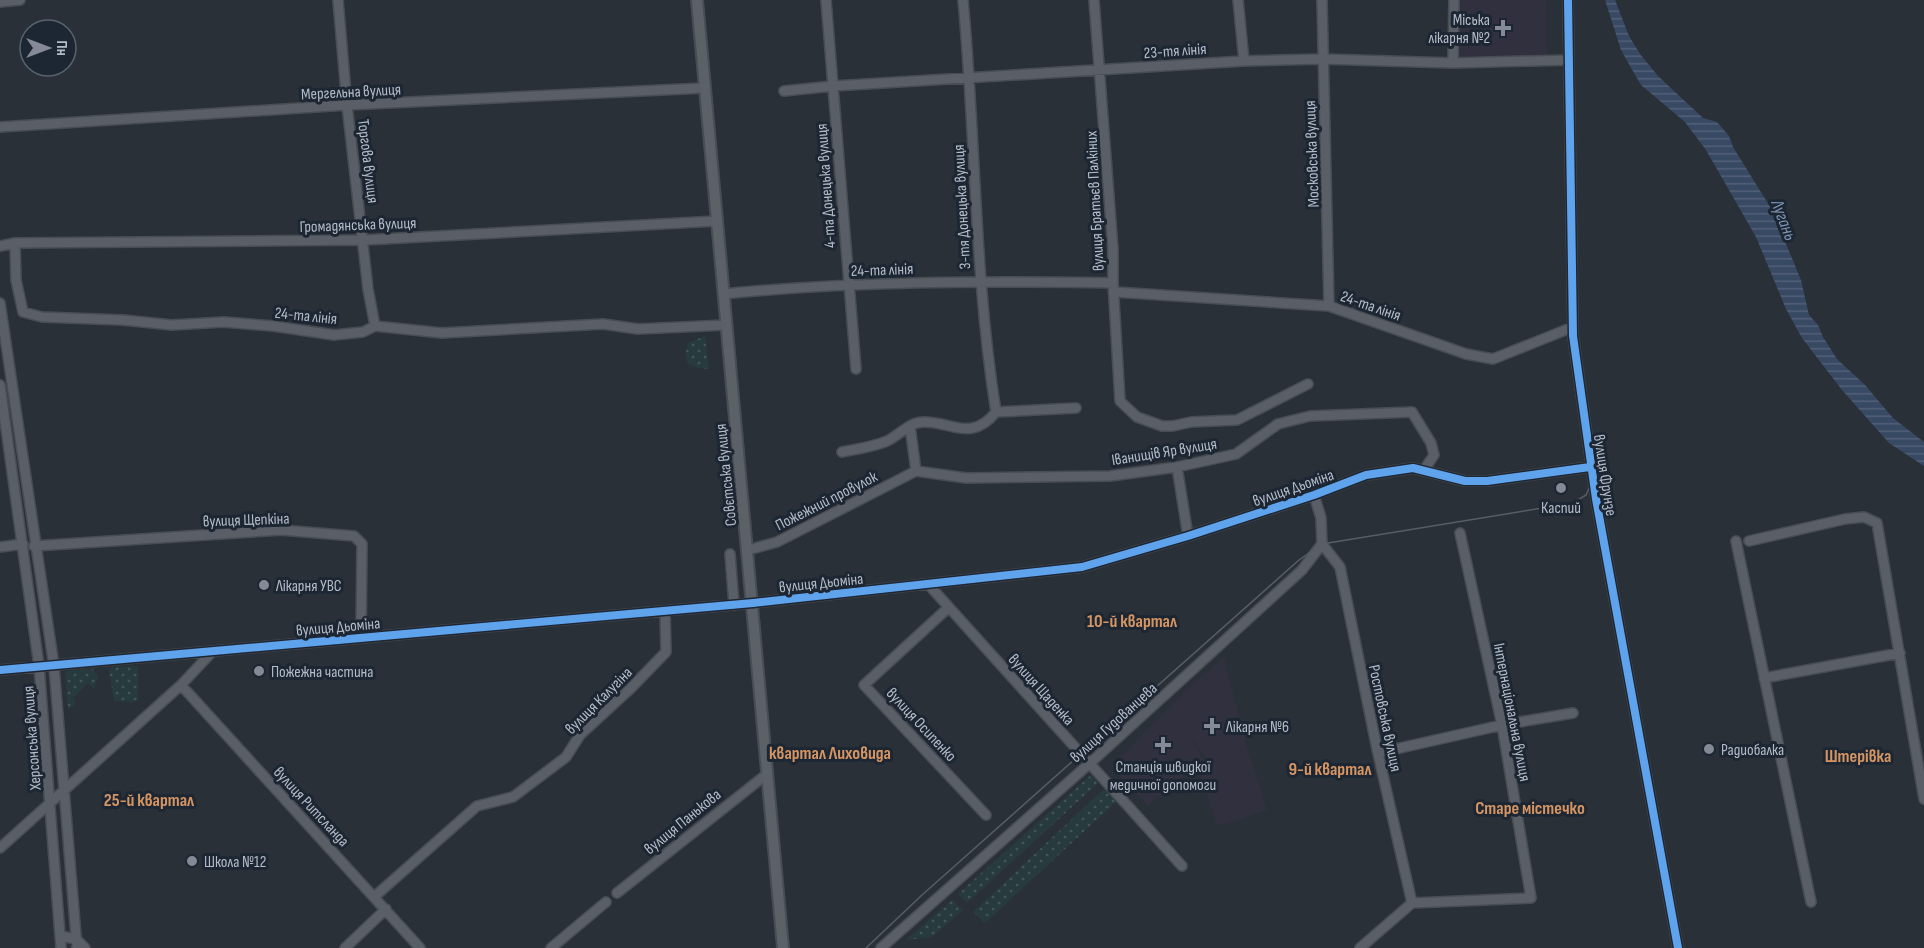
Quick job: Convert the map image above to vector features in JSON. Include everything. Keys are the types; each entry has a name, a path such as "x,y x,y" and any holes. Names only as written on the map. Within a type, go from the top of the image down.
{"main road":[{"name":"Совєтська вулиця","path":"697,0 783,948"}],"street":[{"path":"0,2 20,0"},
{"name":"Торгова вулиця","path":"338,0 347,105 368,289 375,326"},
{"name":"4-та Донецька вулиця","path":"826,0 856,369"},
{"name":"3-тя Донецька вулиця","path":"963,0 970,76 973,181 980,281 996,412"},
{"name":"вулиця Братьєв Палкіних","path":"1094,0 1113,249 1120,401 1137,417 1162,426 1173,426 1191,422 1237,420 1308,384"},
{"path":"1238,0 1244,61"},
{"name":"Московська вулиця","path":"1322,0 1329,306"},
{"path":"1453,63 1454,0"},
{"name":"вулиця Фрунзе","path":"1568,0 1573,327 1590,466 1678,948"},
{"name":"23-тя лінія","path":"784,91 970,76 1244,61 1323,59 1453,63 1569,60"},
{"name":"Мергельна вулиця","path":"0,127 347,105 704,88"},
{"name":"Громадянська вулиця","path":"0,246 15,243 364,240 717,221"},
{"name":"24-та лінія","path":"15,243 16,280 23,312 42,317 123,320 172,325 224,322 334,335 363,332 375,326 442,333 603,324 638,329 726,325"},
{"name":"24-та лінія","path":"723,294 848,285 980,281 1114,288 1329,306 1466,354 1492,359 1573,327"},
{"name":"Херсонська вулиця","path":"0,303 34,546 54,666 76,943"},
{"name":"Херсонська вулиця","path":"0,385 39,666 61,948"},
{"path":"842,452 887,441 922,421 961,430 974,428 996,412 1076,408"},
{"name":"Іванищів Яр вулиця","path":"916,471 966,478 1110,476 1177,467 1236,454 1278,424 1310,416 1412,412 1431,443 1434,455 1424,470"},
{"path":"910,426 916,471"},
{"name":"вулиця Дьоміна","path":"0,670 734,605 1082,567 1188,536 1314,495 1366,475 1413,468 1457,479 1487,481 1590,466"},
{"path":"1177,467 1188,536"},
{"name":"Пожежний провулок","path":"748,550 777,542 916,471"},
{"path":"1314,495 1321,518 1322,544"},
{"path":"1749,541 1845,519 1864,518 1877,523 1924,799"},
{"name":"вулиця Щепкіна","path":"34,546 281,531 354,536 362,544 362,637"},
{"name":"Інтернаціональна вулиця","path":"1412,903 1531,898 1502,725 1460,533"},
{"path":"1736,541 1811,903"},
{"path":"0,547 23,544"},
{"name":"Ростовська вулиця","path":"1322,544 1340,567 1378,753 1412,903"},
{"name":"вулиця Гудованцева","path":"881,948 1089,764 1302,570 1322,544"},
{"path":"730,554 734,605"},
{"name":"вулиця Щаденка","path":"928,584 1182,866"},
{"name":"вулиця Осипенко","path":"948,608 864,685 986,815"},
{"name":"вулиця Калугіна","path":"374,897 477,807 513,797 566,757 580,735 666,652 665,611"},
{"path":"0,848 181,685 213,651"},
{"path":"1764,678 1900,653"},
{"name":"вулиця Ритсланда","path":"181,685 420,948"},
{"path":"1378,753 1502,725 1573,713"},
{"name":"вулиця Панькова","path":"617,893 767,774"},
{"path":"551,948 606,902"},
{"path":"1360,948 1412,903"},
{"path":"345,948 386,909"},
{"path":"60,936 85,948"}],"shaded area":[{"name":"Міська лікарня №2","path":"1459,0 1546,0 1547,55 1459,57"},
{"name":"Лікарня №6","path":"1224,657 1246,744 1267,810 1217,826 1202,778 1206,757 1190,737 1203,759 1148,806 1111,767 1168,709 1170,712 1169,709 1183,693"}],"green space":[{"path":"705,336 709,369 692,366 686,356 688,343"},
{"path":"138,666 138,700 134,702 114,701 109,670 112,667"},
{"path":"93,669 98,677 94,689 88,683 73,698 76,704 68,710 65,671"},
{"path":"1091,775 1098,783 967,903 958,894"},
{"path":"1105,788 1117,801 985,923 973,912"},
{"path":"952,900 963,910 932,937 906,940"}],"water":[{"path":"1605,0 1615,0 1629,36 1658,76 1703,118 1717,122 1729,136 1733,147 1772,210 1801,280 1809,315 1818,325 1837,359 1865,385 1893,418 1924,442 1924,466 1889,443 1842,390 1802,338 1786,309 1756,237 1706,150 1685,122 1641,85 1621,50"}],"tram line":[{"path":"1565,0 1571,336 1587,467 1676,948"},
{"path":"866,948 922,895 1299,560 1322,544 1573,503 1586,495 1592,482"}],"cycle path":[{"path":"1568,0 1573,336 1596,499 1678,948"},
{"path":"0,670 753,603 1082,567 1188,536 1314,495 1366,475 1413,468 1465,481 1487,481 1590,467"}],"place":[{"name":"Міська лікарня №2","path":"1503,28"},
{"name":"Каспий","path":"1561,488"},
{"name":"Лікарня УВС","path":"264,585"},
{"name":"Пожежна частина","path":"259,671"},
{"name":"Лікарня №6","path":"1212,726"},
{"name":"Станція швидкої медичної допомоги","path":"1163,745"},
{"name":"Радиобалка","path":"1709,749"},
{"name":"Школа №12","path":"192,861"}],"district":[{"name":"10-й квартал","path":"1132,621"},
{"name":"квартал Лиховида","path":"830,753"},
{"name":"Штерівка","path":"1858,756"},
{"name":"9-й квартал","path":"1330,769"},
{"name":"25-й квартал","path":"149,800"},
{"name":"Старе містечко","path":"1530,808"}],"water label":[{"name":"Лугань","path":"1784,220"}]}
